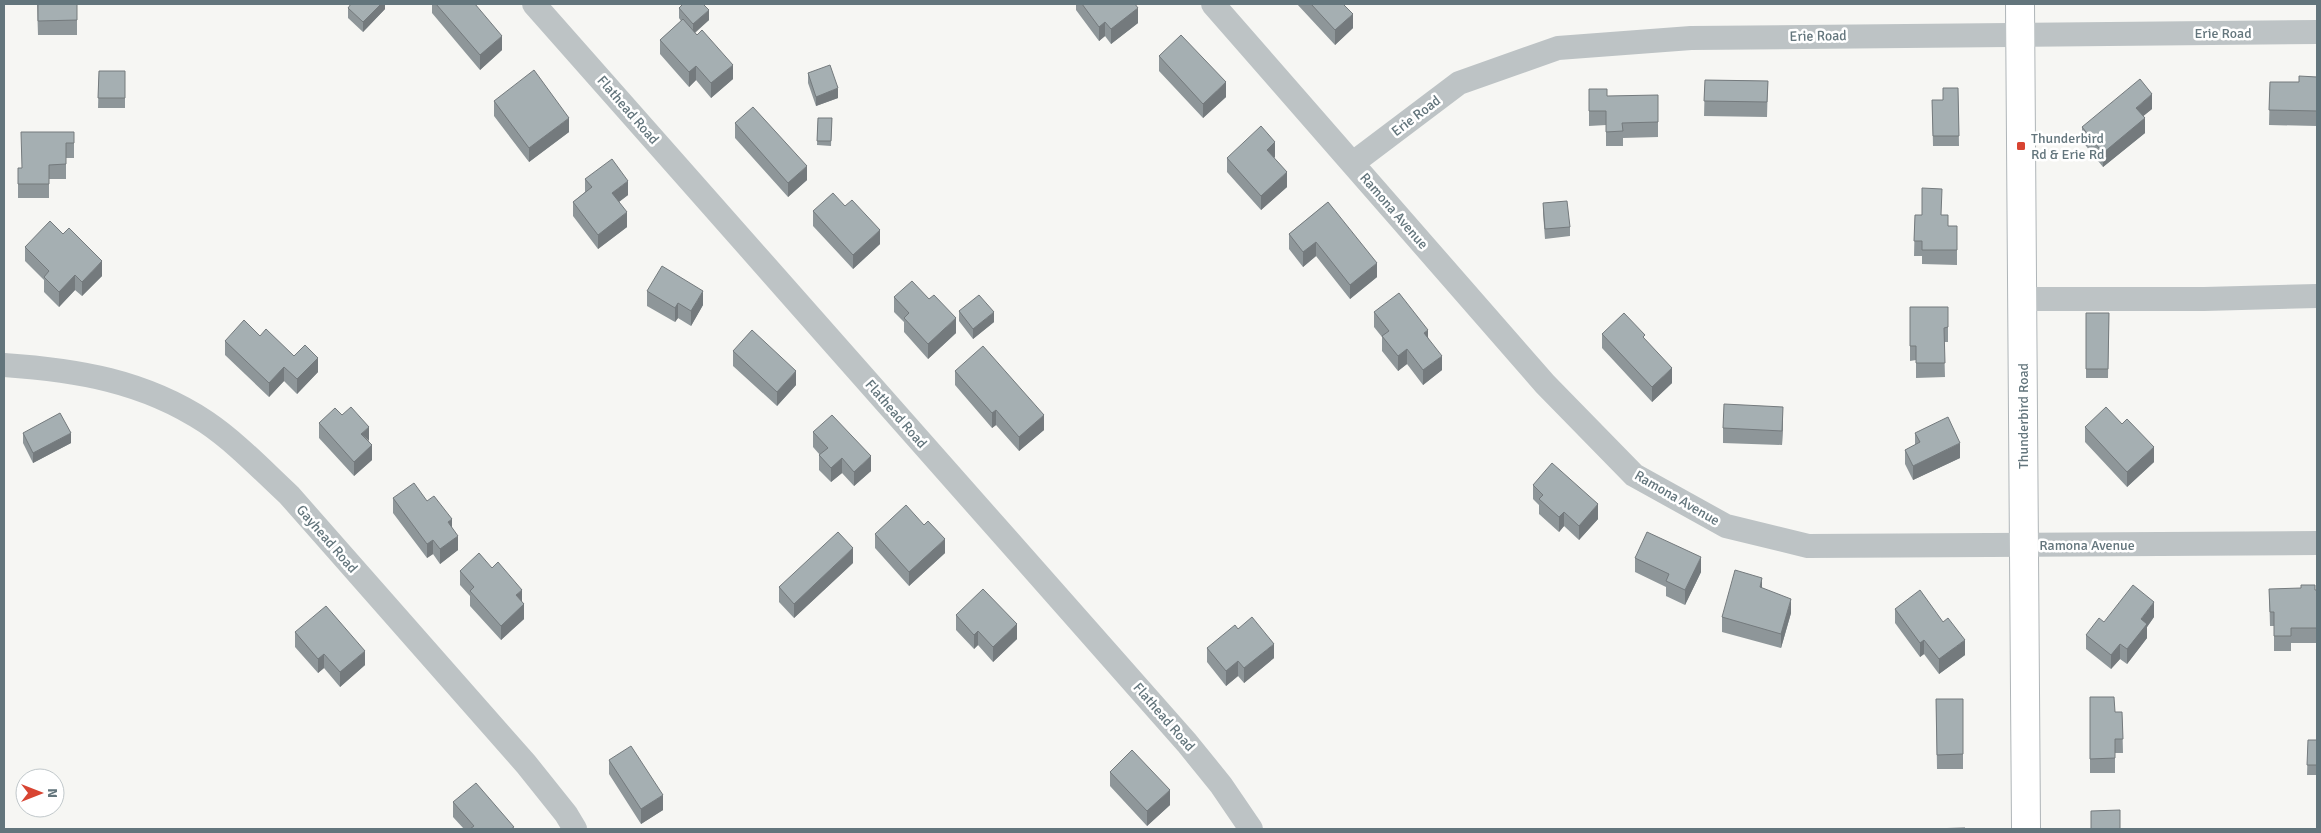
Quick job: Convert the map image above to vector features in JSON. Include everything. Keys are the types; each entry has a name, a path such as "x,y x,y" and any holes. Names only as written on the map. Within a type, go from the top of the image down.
{"main road":[{"name":"Thunderbird Road","path":"2020,4 2026,829"}],"street":[{"name":"Flathead Road","path":"534,4 1187,743 1221,784 1250,829"},
{"name":"Ramona Avenue","path":"1213,4 1545,384 1634,475 1726,526 1808,546 2317,543"},
{"name":"Erie Road","path":"1353,163 1459,83 1558,48 1692,38 2317,32"},
{"path":"2022,299 2204,299 2317,296"},
{"name":"Gayhead Road","path":"4,364 62,369 119,382 164,398 207,423 247,456 289,496 526,764 566,814 575,829"}],"building":[{"path":"38,4 77,4 77,20 38,21"},
{"path":"351,4 381,4 363,22 348,8"},
{"path":"436,4 475,4 502,36 480,55"},
{"path":"683,4 703,4 709,10 693,24 679,8"},
{"path":"1082,4 1135,4 1138,8 1111,29 1105,22 1099,27"},
{"path":"1311,4 1343,4 1353,14 1335,30"},
{"path":"683,19 697,35 702,30 733,65 711,83 696,66 689,72 660,40"},
{"path":"1181,35 1226,82 1203,104 1159,56"},
{"path":"830,65 838,88 816,97 808,73"},
{"path":"534,70 569,118 529,148 494,101"},
{"path":"99,71 125,71 125,98 98,98"},
{"path":"2299,76 2317,77 2317,111 2269,110 2270,82 2299,82"},
{"path":"2140,79 2152,94 2136,108 2145,118 2103,153 2082,127"},
{"path":"1705,80 1768,81 1767,102 1704,101"},
{"path":"1943,88 1958,88 1959,136 1933,136 1932,100 1943,100"},
{"path":"1589,89 1607,89 1607,96 1658,95 1658,122 1622,123 1623,131 1606,132 1606,111 1589,111"},
{"path":"753,107 807,166 788,183 735,123"},
{"path":"818,118 832,118 831,141 817,141"},
{"path":"1261,126 1275,142 1267,150 1287,172 1261,196 1227,158"},
{"path":"21,132 74,132 74,143 66,143 66,164 49,165 49,184 18,184 18,168 22,168"},
{"path":"612,159 628,181 612,193 627,212 598,235 573,202 592,187 585,179"},
{"path":"1922,188 1942,189 1941,215 1948,215 1948,226 1957,226 1957,250 1922,250 1922,241 1914,241 1915,215 1922,215"},
{"path":"833,193 845,206 852,200 880,230 853,255 813,211"},
{"path":"1567,201 1570,227 1545,229 1543,203"},
{"path":"1328,202 1377,263 1350,285 1316,242 1303,252 1289,234"},
{"path":"50,221 63,234 69,228 102,261 82,282 75,275 59,292 44,277 49,271 25,247"},
{"path":"662,266 703,291 691,311 678,303 675,308 647,291"},
{"path":"912,281 929,299 934,295 956,318 928,344 904,318 909,313 894,297"},
{"path":"1399,293 1428,330 1424,333 1442,356 1423,370 1407,349 1398,356 1382,336 1389,331 1374,312"},
{"path":"979,295 994,312 973,329 959,311"},
{"path":"1910,307 1948,307 1948,327 1944,328 1945,363 1916,363 1916,346 1910,346"},
{"path":"1624,313 1672,368 1652,387 1602,334"},
{"path":"2086,313 2109,313 2108,369 2086,369"},
{"path":"244,320 260,336 266,329 294,356 305,345 318,358 297,379 284,367 269,383 225,341"},
{"path":"752,330 796,371 777,392 733,351"},
{"path":"983,346 1044,415 1019,437 996,410 992,413 955,371"},
{"path":"1724,404 1783,407 1782,431 1723,428"},
{"path":"351,407 369,427 361,434 372,445 354,462 319,423 335,408 342,415"},
{"path":"2106,407 2122,424 2127,419 2154,447 2127,472 2085,427"},
{"path":"60,413 71,433 33,453 23,433"},
{"path":"832,415 871,456 854,472 842,458 831,468 819,455 828,448 813,432"},
{"path":"1948,417 1960,443 1913,466 1905,450 1920,442 1915,433"},
{"path":"1552,463 1598,504 1579,526 1564,512 1559,517 1539,499 1543,495 1533,485"},
{"path":"414,483 427,501 434,496 452,519 448,522 458,536 440,549 433,540 427,544 393,498"},
{"path":"906,505 924,525 928,521 945,539 909,572 875,534"},
{"path":"838,532 853,548 794,604 779,587"},
{"path":"1647,532 1701,557 1685,590 1666,581 1669,574 1635,558"},
{"path":"479,553 492,568 498,562 522,590 516,595 524,604 501,626 470,591 474,587 460,571"},
{"path":"1735,570 1762,578 1760,587 1791,599 1781,634 1722,617"},
{"path":"2133,585 2154,602 2141,619 2147,624 2127,649 2120,644 2111,655 2086,635 2099,618 2104,622"},
{"path":"2301,585 2315,585 2315,590 2317,590 2317,628 2291,628 2291,636 2274,636 2274,612 2270,612 2269,589 2301,588"},
{"path":"983,589 1017,624 993,647 978,631 974,635 956,615"},
{"path":"1920,590 1943,622 1948,618 1965,640 1939,659 1924,640 1920,643 1895,609"},
{"path":"326,606 365,651 340,672 324,654 318,659 295,632"},
{"path":"1252,617 1274,644 1244,668 1238,661 1226,671 1207,648 1235,625 1238,629"},
{"path":"2090,697 2114,697 2115,712 2122,712 2123,739 2115,739 2115,758 2090,759"},
{"path":"1936,699 1963,699 1963,754 1937,755"},
{"path":"2308,740 2317,740 2317,765 2307,765"},
{"path":"631,746 663,795 641,809 609,760"},
{"path":"1132,750 1170,790 1147,811 1110,772"},
{"path":"476,783 514,827 511,829 470,829 474,826 453,802"},
{"path":"2120,810 2120,829 2091,829 2091,811"},
{"path":"1965,828 1965,829 1929,829"}],"place":[{"name":"Thunderbird Rd & Erie Rd","path":"2021,146"}]}
